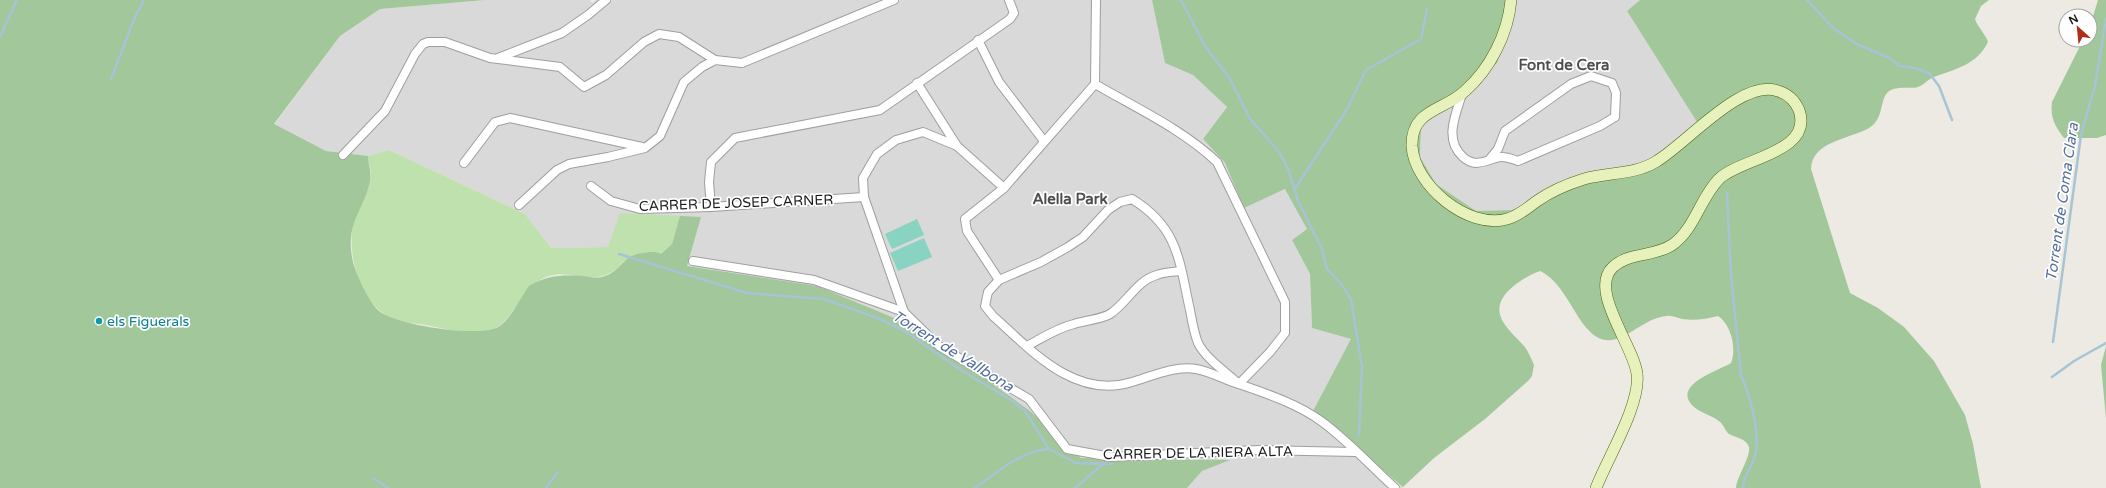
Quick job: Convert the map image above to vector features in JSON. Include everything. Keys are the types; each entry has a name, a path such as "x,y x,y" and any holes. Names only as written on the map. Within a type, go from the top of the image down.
{"main road":[{"path":"1511,0 1509,18 1502,39 1478,76 1462,94 1419,119 1414,135 1413,152 1421,173 1432,190 1439,197 1456,208 1478,218 1493,221 1507,219 1518,215 1538,200 1561,188 1584,179 1637,170 1648,166 1663,157 1748,93 1762,89 1779,91 1790,98 1798,108 1800,122 1797,132 1790,142 1774,153 1744,163 1726,172 1712,185 1685,231 1673,244 1653,253 1622,260 1611,268 1607,274 1606,295 1634,359 1637,384 1633,403 1596,488"}],"street":[{"path":"498,58 562,33 588,15 606,0"},
{"path":"342,155 385,111 423,44 435,41 445,42 481,56 560,67 584,87 606,76 644,42 658,34 679,37 715,60 742,63 894,0"},
{"path":"711,207 709,182 711,162 735,138 880,110 1010,19 1014,13 1010,0"},
{"path":"999,280 967,231 965,219 1004,188 1095,84 1096,0"},
{"path":"978,40 999,82 1044,141"},
{"path":"520,205 547,178 569,164 645,148 660,136 684,82 702,67 715,60"},
{"path":"1462,94 1455,116 1452,141 1455,150 1466,160 1474,163 1489,160 1497,156 1504,156 1518,161 1605,123 1615,117 1617,105 1616,93 1612,83 1591,76 1571,84 1505,131 1498,149 1489,160"},
{"path":"917,83 957,146 1004,188"},
{"path":"1095,84 1168,127 1205,151 1217,162 1285,302 1285,333 1270,352 1239,384"},
{"path":"464,163 495,122 510,118 645,148"},
{"name":"CARRER DE LA RIERA ALTA","path":"957,146 923,132 896,140 877,154 863,178 864,197 904,312 939,346 1029,399 1067,449 1111,457 1259,450 1355,452"},
{"name":"CARRER DE JOSEP CARNER","path":"591,186 611,201 640,209 711,207 864,197"},
{"path":"1239,384 1210,358 1199,343 1176,248 1164,226 1147,208 1132,199 1120,202 1108,210 1083,237 1073,244 1041,262 999,280 988,292 985,306 992,316 1048,365 1068,376 1093,385 1120,386 1182,368 1197,369 1239,384 1267,394 1321,421 1395,488"},
{"path":"693,261 814,280 904,312"},
{"path":"1027,346 1050,333 1108,314 1120,306 1136,288 1155,275 1181,271"}],"shaded area":[{"path":"485,0 590,0 592,3 596,0 1152,0 1165,63 1193,75 1227,107 1203,139 1225,163 1244,207 1286,189 1307,229 1292,240 1310,274 1312,328 1352,339 1313,411 1403,487 1187,488 1202,471 1229,460 1081,458 1030,411 817,286 687,266 700,218 608,247 551,248 525,214 389,150 368,156 326,151 274,125 340,36 380,9"},
{"path":"1509,0 1640,0 1627,11 1700,125 1651,160 1573,179 1512,210 1476,211 1436,184 1420,157 1421,125 1497,63"},
{"path":"917,219 924,235 892,249 885,234"},
{"path":"924,238 932,257 898,271 890,253"}],"green space":[{"path":"0,0 485,0 380,9 340,36 274,124 326,151 368,156 371,176 370,182 353,226 351,245 353,263 359,278 370,300 379,311 402,321 419,325 457,330 488,330 498,327 503,323 512,313 529,286 536,282 562,276 602,277 611,273 636,254 657,252 661,254 672,244 680,216 701,217 687,266 817,286 911,325 1030,411 1081,458 1230,460 1202,471 1187,488 0,488"},
{"path":"1152,0 1509,0 1508,33 1497,63 1421,126 1420,157 1436,184 1476,211 1512,210 1573,179 1651,160 1699,125 1627,11 1640,0 1989,0 1981,6 1975,19 1988,42 1978,56 1965,65 1932,78 1918,87 1898,88 1891,90 1884,97 1878,119 1874,124 1861,132 1833,142 1818,152 1813,160 1811,169 1850,293 1878,308 1904,327 1934,361 1965,415 1973,444 1981,488 1736,488 1748,456 1748,444 1743,440 1729,434 1720,422 1693,406 1688,398 1688,391 1692,385 1708,374 1731,363 1733,357 1732,337 1723,320 1718,316 1691,320 1667,316 1645,324 1625,336 1605,340 1595,336 1584,325 1560,288 1547,275 1540,271 1523,279 1508,291 1502,299 1500,307 1502,321 1524,346 1531,357 1534,365 1532,376 1485,419 1434,458 1403,487 1313,411 1351,339 1312,328 1310,274 1292,240 1307,229 1285,189 1244,208 1225,163 1203,139 1227,107 1193,75 1165,63"},
{"path":"2098,0 2106,0 2106,135 2097,138 2064,138 2054,122 2052,102 2079,48 2098,48 2098,8 2096,8"},
{"path":"389,150 525,214 551,248 608,247 620,213 680,216 672,244 661,254 624,261 614,271 603,276 551,275 533,285 506,320 493,329 467,332 400,322 379,310 370,300 363,289 358,276 352,250 354,219 371,181 368,156"},
{"path":"2106,346 2106,418 2101,365"}],"waterway":[{"path":"0,37 17,0"},
{"path":"111,79 135,17 144,0"},
{"path":"1181,0 1205,46 1230,79 1250,119 1280,153 1288,169 1299,203 1322,249 1327,269 1342,285 1351,299 1362,367 1359,436"},
{"path":"1807,0 1833,28 1857,44 1889,58 1900,66 1915,68 1929,73 1939,86 1952,120"},
{"path":"1294,190 1346,111 1366,70 1421,39 1427,9"},
{"name":"Torrent de Coma Clara","path":"2053,342 2081,135 2095,86 2106,19"},
{"path":"1727,193 1731,276 1741,375 1754,415 1757,437 1755,456 1744,480 1743,488"},
{"name":"Torrent de Vallbona","path":"619,254 747,293 824,299 877,318 903,330 964,372 1011,400 1025,411 1049,449 1076,463 1112,464"},
{"path":"2052,377 2074,361 2106,343"},
{"path":"975,488 1019,458 1049,449"},
{"path":"1075,488 1103,464"},
{"path":"546,488 557,473"},
{"path":"373,478 388,488"}],"place":[{"name":"els Figuerals","path":"99,321"}],"district":[{"name":"Font de Cera","path":"1564,65"},
{"name":"Alella Park","path":"1070,199"}]}
